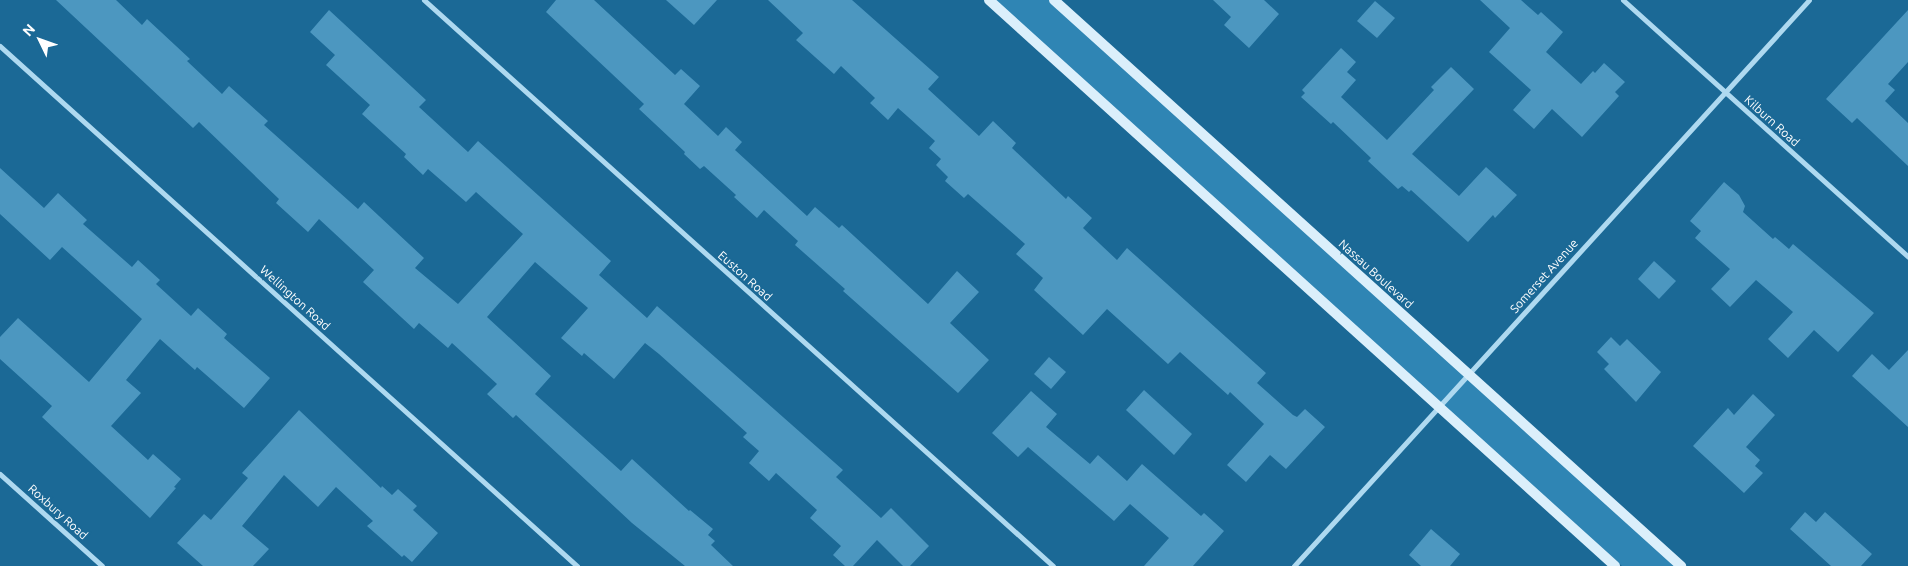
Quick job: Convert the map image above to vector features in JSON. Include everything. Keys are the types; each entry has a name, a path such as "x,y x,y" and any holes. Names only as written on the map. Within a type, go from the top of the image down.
{"main road":[{"path":"989,0 1615,566"},
{"name":"Nassau Boulevard","path":"1054,0 1681,566"}],"street":[{"name":"Euston Road","path":"424,0 1053,566"},
{"name":"Kilburn Road","path":"1623,0 1908,257"},
{"name":"Somerset Avenue","path":"1294,566 1809,0"},
{"name":"Wellington Road","path":"0,46 577,566"},
{"name":"Roxbury Road","path":"0,474 102,566"}],"shaded area":[{"path":"992,0 1054,0 1682,566 1622,566"}],"building":[{"path":"56,0 116,0 142,25 147,19 190,59 187,61 222,94 229,86 268,121 264,125 358,209 364,202 424,258 415,268 458,304 523,234 476,192 466,202 428,169 423,175 404,157 406,154 362,114 370,105 326,65 335,55 310,32 329,10 426,100 419,107 468,152 478,141 611,261 599,275 647,318 657,306 843,470 836,477 881,518 891,508 929,546 910,566 903,566 877,540 853,566 845,566 833,555 841,546 810,518 817,510 776,473 769,481 749,463 759,451 743,437 747,433 659,354 645,343 614,379 584,353 582,356 561,338 588,308 535,262 487,317 551,376 535,394 621,471 632,459 689,511 713,529 708,535 715,541 711,545 733,566 685,566 632,523 516,415 513,418 487,394 497,384 452,343 448,348 419,323 414,329 363,282 374,270 319,219 308,232 276,203 279,199 199,122 193,128"},
{"path":"556,0 594,0 675,75 681,69 700,86 684,104 718,136 726,127 742,142 735,150 807,216 815,207 839,228 842,225 928,304 957,271 979,292 950,323 989,360 958,393 843,291 845,289 795,245 798,241 764,210 757,218 734,197 736,195 704,166 700,169 684,154 685,152 639,109 644,104 546,12"},
{"path":"666,0 717,0 694,25"},
{"path":"768,0 852,0 939,77 928,89 979,136 993,121 1016,143 1012,148 1066,199 1068,196 1092,218 1083,228 1117,260 1127,248 1266,373 1257,383 1293,415 1297,417 1305,409 1325,427 1286,469 1270,455 1246,482 1227,465 1264,424 1230,392 1228,395 1180,352 1168,364 1107,309 1083,335 1034,290 1043,278 1016,254 1025,244 968,194 964,198 945,181 948,177 936,165 941,159 929,148 935,141 898,108 888,120 870,103 875,98 841,66 834,74 796,40 803,33"},
{"path":"1213,0 1264,0 1279,14 1249,48 1224,25 1231,17"},
{"path":"1480,0 1521,0 1538,15 1541,12 1563,32 1546,52 1581,84 1593,71 1595,73 1604,63 1625,82 1615,92 1619,96 1582,137 1552,109 1534,129 1513,110 1531,90 1489,52 1510,28"},
{"path":"1375,1 1395,18 1377,38 1357,21"},
{"path":"1908,10 1908,62 1888,84 1895,90 1885,101 1908,123 1908,166 1857,118 1852,123 1826,99"},
{"path":"1341,48 1356,62 1347,72 1356,80 1341,97 1387,140 1434,90 1431,87 1451,67 1474,89 1412,154 1459,196 1486,167 1517,195 1495,218 1493,215 1468,242 1411,190 1409,192 1402,186 1398,189 1368,161 1371,158 1333,122 1331,124 1301,97 1305,93 1302,90"},
{"path":"0,168 44,208 58,193 87,220 83,224 132,267 138,260 160,280 156,284 191,316 198,308 227,334 224,338 270,378 244,408 197,367 195,370 160,339 126,380 141,393 111,426 148,460 153,454 181,479 174,487 176,488 150,518 42,417 52,406 0,359 0,337 18,318 89,382 142,319 62,247 50,260 0,214"},
{"path":"1724,182 1739,195 1745,206 1743,212 1773,239 1775,237 1789,249 1793,244 1874,313 1838,352 1814,330 1788,358 1768,339 1793,312 1756,280 1730,307 1711,289 1730,269 1695,238 1701,231 1690,221"},
{"path":"1654,261 1676,281 1659,299 1638,279"},
{"path":"1611,337 1620,346 1627,339 1661,372 1636,402 1604,369 1609,364 1597,352"},
{"path":"1908,350 1908,427 1852,376 1872,354 1889,370"},
{"path":"1049,357 1066,372 1051,389 1034,374"},
{"path":"1144,390 1192,434 1174,455 1126,410"},
{"path":"1031,391 1057,414 1046,427 1090,464 1098,455 1127,481 1142,464 1201,516 1204,513 1224,531 1193,566 1144,566 1169,538 1130,504 1114,521 1028,447 1018,457 992,433"},
{"path":"1753,394 1775,415 1746,447 1760,460 1755,466 1763,473 1744,493 1693,446 1728,408 1734,415"},
{"path":"299,410 381,488 382,486 392,495 398,489 417,506 413,510 438,533 412,562 404,555 402,557 367,526 373,521 336,487 318,507 284,475 242,526 269,549 253,566 203,566 177,543 204,514 211,520 248,478 242,473"},
{"path":"1805,512 1816,522 1825,512 1872,554 1861,566 1831,566 1790,529"},
{"path":"1431,529 1460,554 1450,566 1421,566 1409,555"}]}
